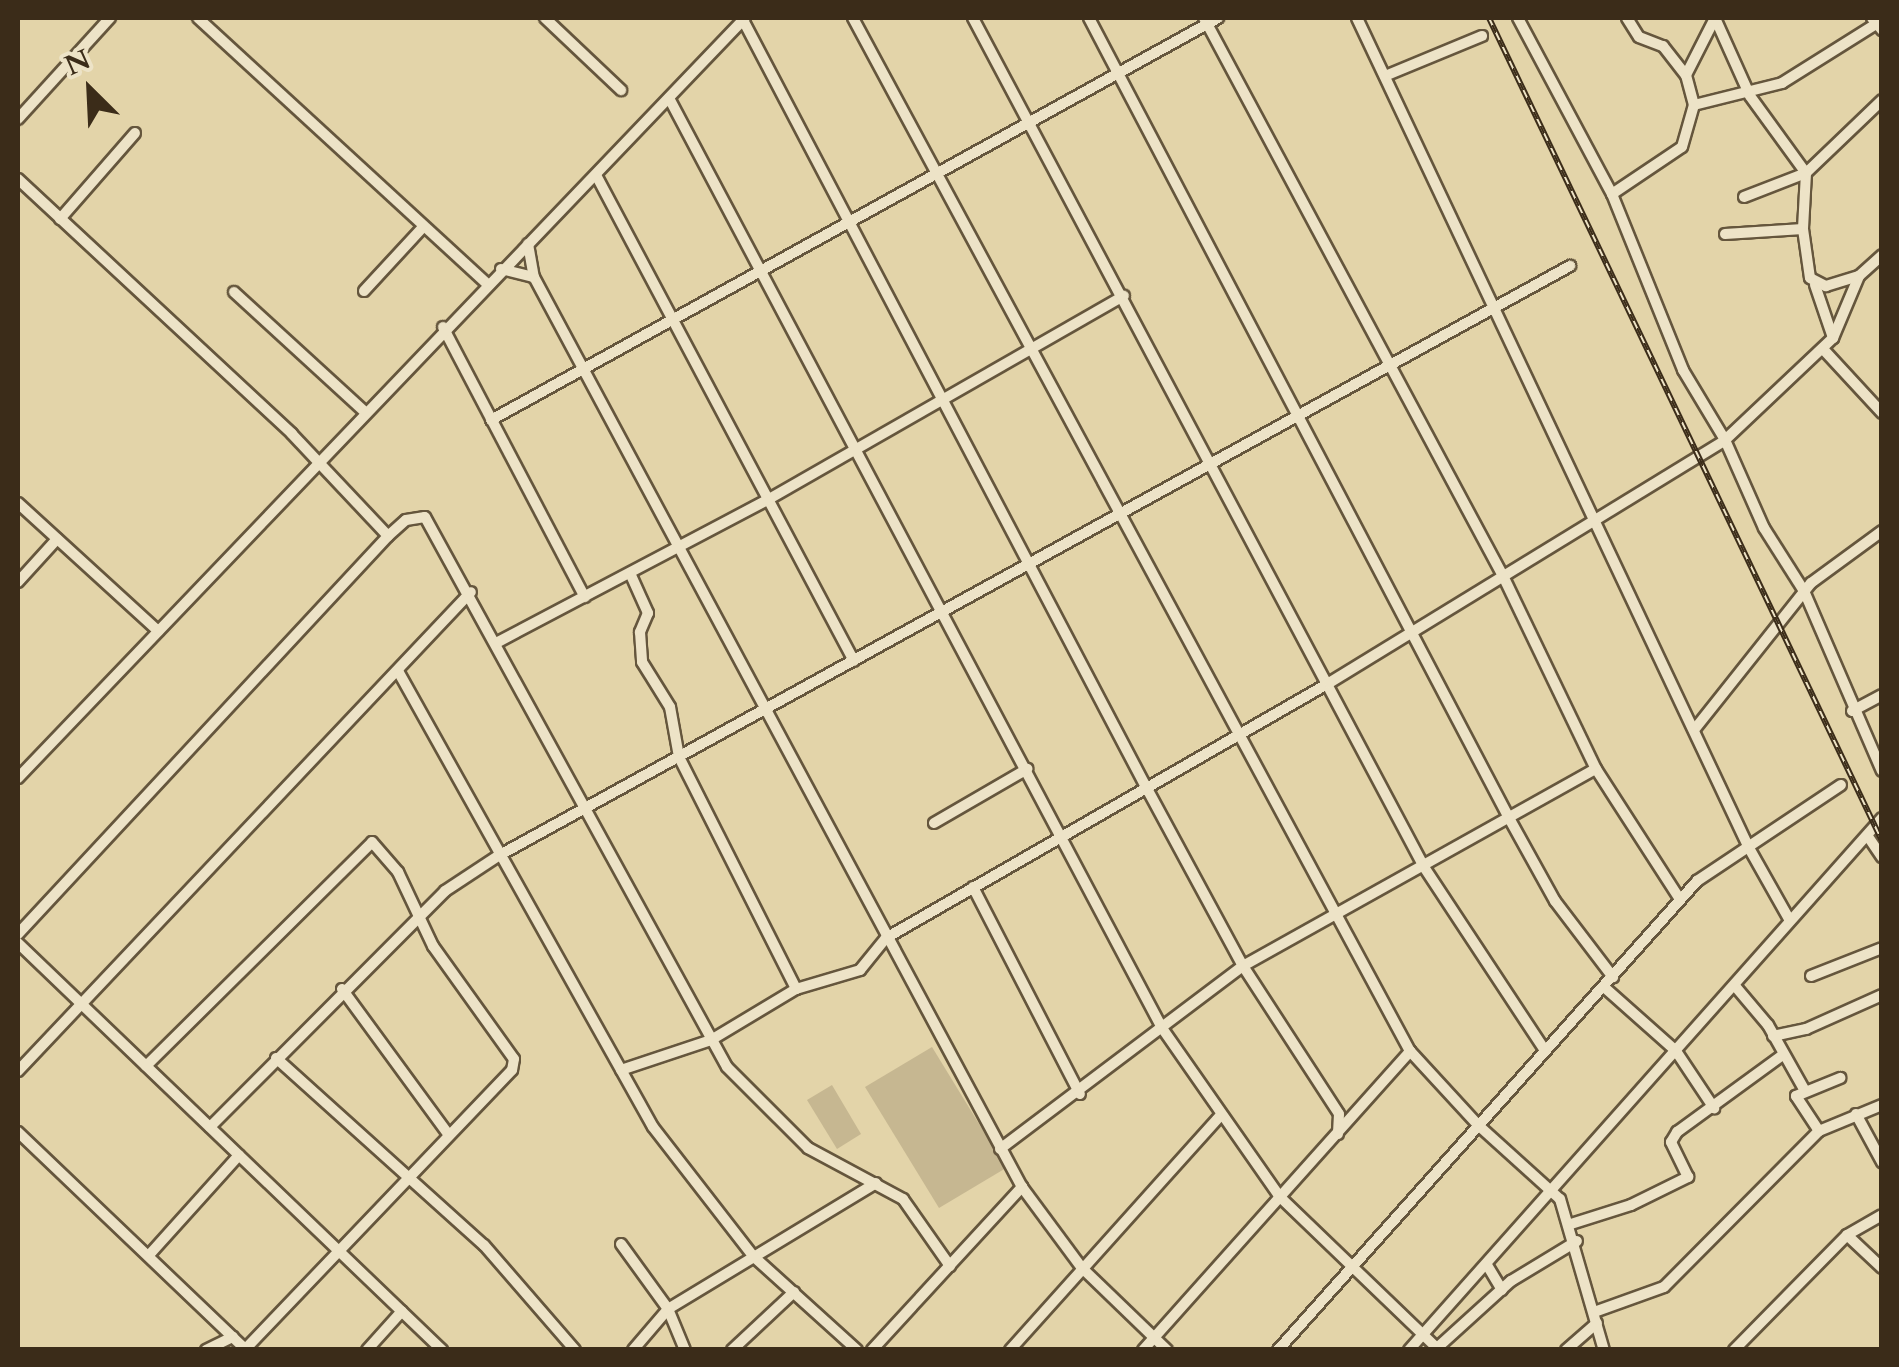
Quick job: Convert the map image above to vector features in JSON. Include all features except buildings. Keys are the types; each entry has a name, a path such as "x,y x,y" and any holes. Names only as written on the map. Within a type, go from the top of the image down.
{"street":[{"path":"18,118 110,18"},
{"path":"198,18 486,283"},
{"path":"545,18 621,90"},
{"path":"853,18 1032,346 1333,917 1410,1051 1478,1126 1554,1191 1577,1242 1604,1350"},
{"path":"972,18 1124,296 1208,465 1329,683 1424,867 1544,1050"},
{"path":"1089,18 1555,900 1608,982 1676,1051 1714,1108"},
{"path":"491,420 674,324 1205,21 1218,18"},
{"path":"1357,18 1749,848 1789,919"},
{"path":"1518,18 1612,194 1683,370 1725,440 1764,528 1804,591 1852,710 1882,771"},
{"path":"1612,194 1682,148 1694,105 1686,75 1662,46 1639,37 1627,18"},
{"path":"1686,75 1715,18"},
{"path":"1715,18 1750,96 1806,174 1802,230 1832,338"},
{"path":"18,778 443,327 596,175 744,19 1145,786 1243,966 1339,1114 1338,1134"},
{"path":"1205,21 1504,578 1596,769 1679,898"},
{"path":"1694,105 1750,96 1815,67 1876,24"},
{"path":"1385,76 1482,36"},
{"path":"669,98 1162,1028 1280,1197 1438,1349 1502,1290 1577,1242"},
{"path":"1744,197 1806,174 1882,100"},
{"path":"60,218 136,133"},
{"path":"596,175 854,661"},
{"path":"18,179 320,461 388,536"},
{"path":"364,291 424,226"},
{"path":"1724,234 1802,230"},
{"path":"528,244 534,278 681,546 1000,1149 1022,1187 1082,1268 1167,1350"},
{"path":"621,1070 711,1040 796,990 860,970 886,938 1329,683 1725,440 1823,349 1832,338 1859,276 1882,256"},
{"path":"210,1128 342,989 446,891 498,856 584,804 766,713 1570,266"},
{"path":"501,269 534,278"},
{"path":"1815,285 1859,276"},
{"path":"234,292 366,413"},
{"path":"498,642 769,499 1124,296"},
{"path":"443,327 585,597"},
{"path":"1823,349 1882,414"},
{"path":"18,503 158,631"},
{"path":"18,934 388,536 414,516 429,518 711,1040 746,1092 808,1148 876,1183 911,1207 950,1266"},
{"path":"1694,730 1804,591 1882,530"},
{"path":"18,582 57,539"},
{"path":"630,573 648,613 640,632 642,662 670,707 678,757 796,990"},
{"path":"18,1071 471,592"},
{"path":"398,671 498,856 653,1126 752,1256 857,1350"},
{"path":"1852,710 1882,695"},
{"path":"934,823 1028,769"},
{"path":"1000,1149 1080,1094 1243,966 1596,769"},
{"path":"1278,1350 1679,898 1706,872 1842,786"},
{"path":"1409,1350 1735,986 1789,919 1869,838 1882,818"},
{"path":"1869,838 1882,857"},
{"path":"18,1132 150,1254 244,1349 514,1064 433,946 398,872 370,842 146,1066"},
{"path":"972,887 1080,1094"},
{"path":"18,942 442,1350"},
{"path":"1810,976 1882,948"},
{"path":"1735,986 1774,1036 1805,1091"},
{"path":"342,989 448,1134"},
{"path":"1774,1036 1806,1029 1882,995"},
{"path":"1143,1350 1357,1115 1410,1051"},
{"path":"1571,1224 1631,1206 1688,1177 1671,1141 1784,1054"},
{"path":"276,1058 405,1178 484,1244 575,1350"},
{"path":"1818,1131 1795,1098 1840,1078"},
{"path":"1566,1350 1597,1317 1664,1287 1818,1131 1882,1105"},
{"path":"1339,1114 1357,1115"},
{"path":"1856,1114 1882,1162"},
{"path":"1010,1350 1221,1115"},
{"path":"150,1254 239,1155"},
{"path":"633,1350 668,1310 876,1183"},
{"path":"872,1350 1022,1187"},
{"path":"1734,1350 1846,1235 1882,1215"},
{"path":"1846,1235 1882,1268"},
{"path":"620,1244 668,1310 685,1350"},
{"path":"1487,1265 1502,1290"},
{"path":"732,1350 794,1292"},
{"path":"367,1350 402,1311"},
{"path":"206,1350 232,1337"}],"shaded area":[{"path":"932,1047 1006,1168 939,1208 865,1087"},
{"path":"832,1085 861,1134 837,1149 807,1100"}],"railway":[{"path":"1489,18 1882,841"}]}
